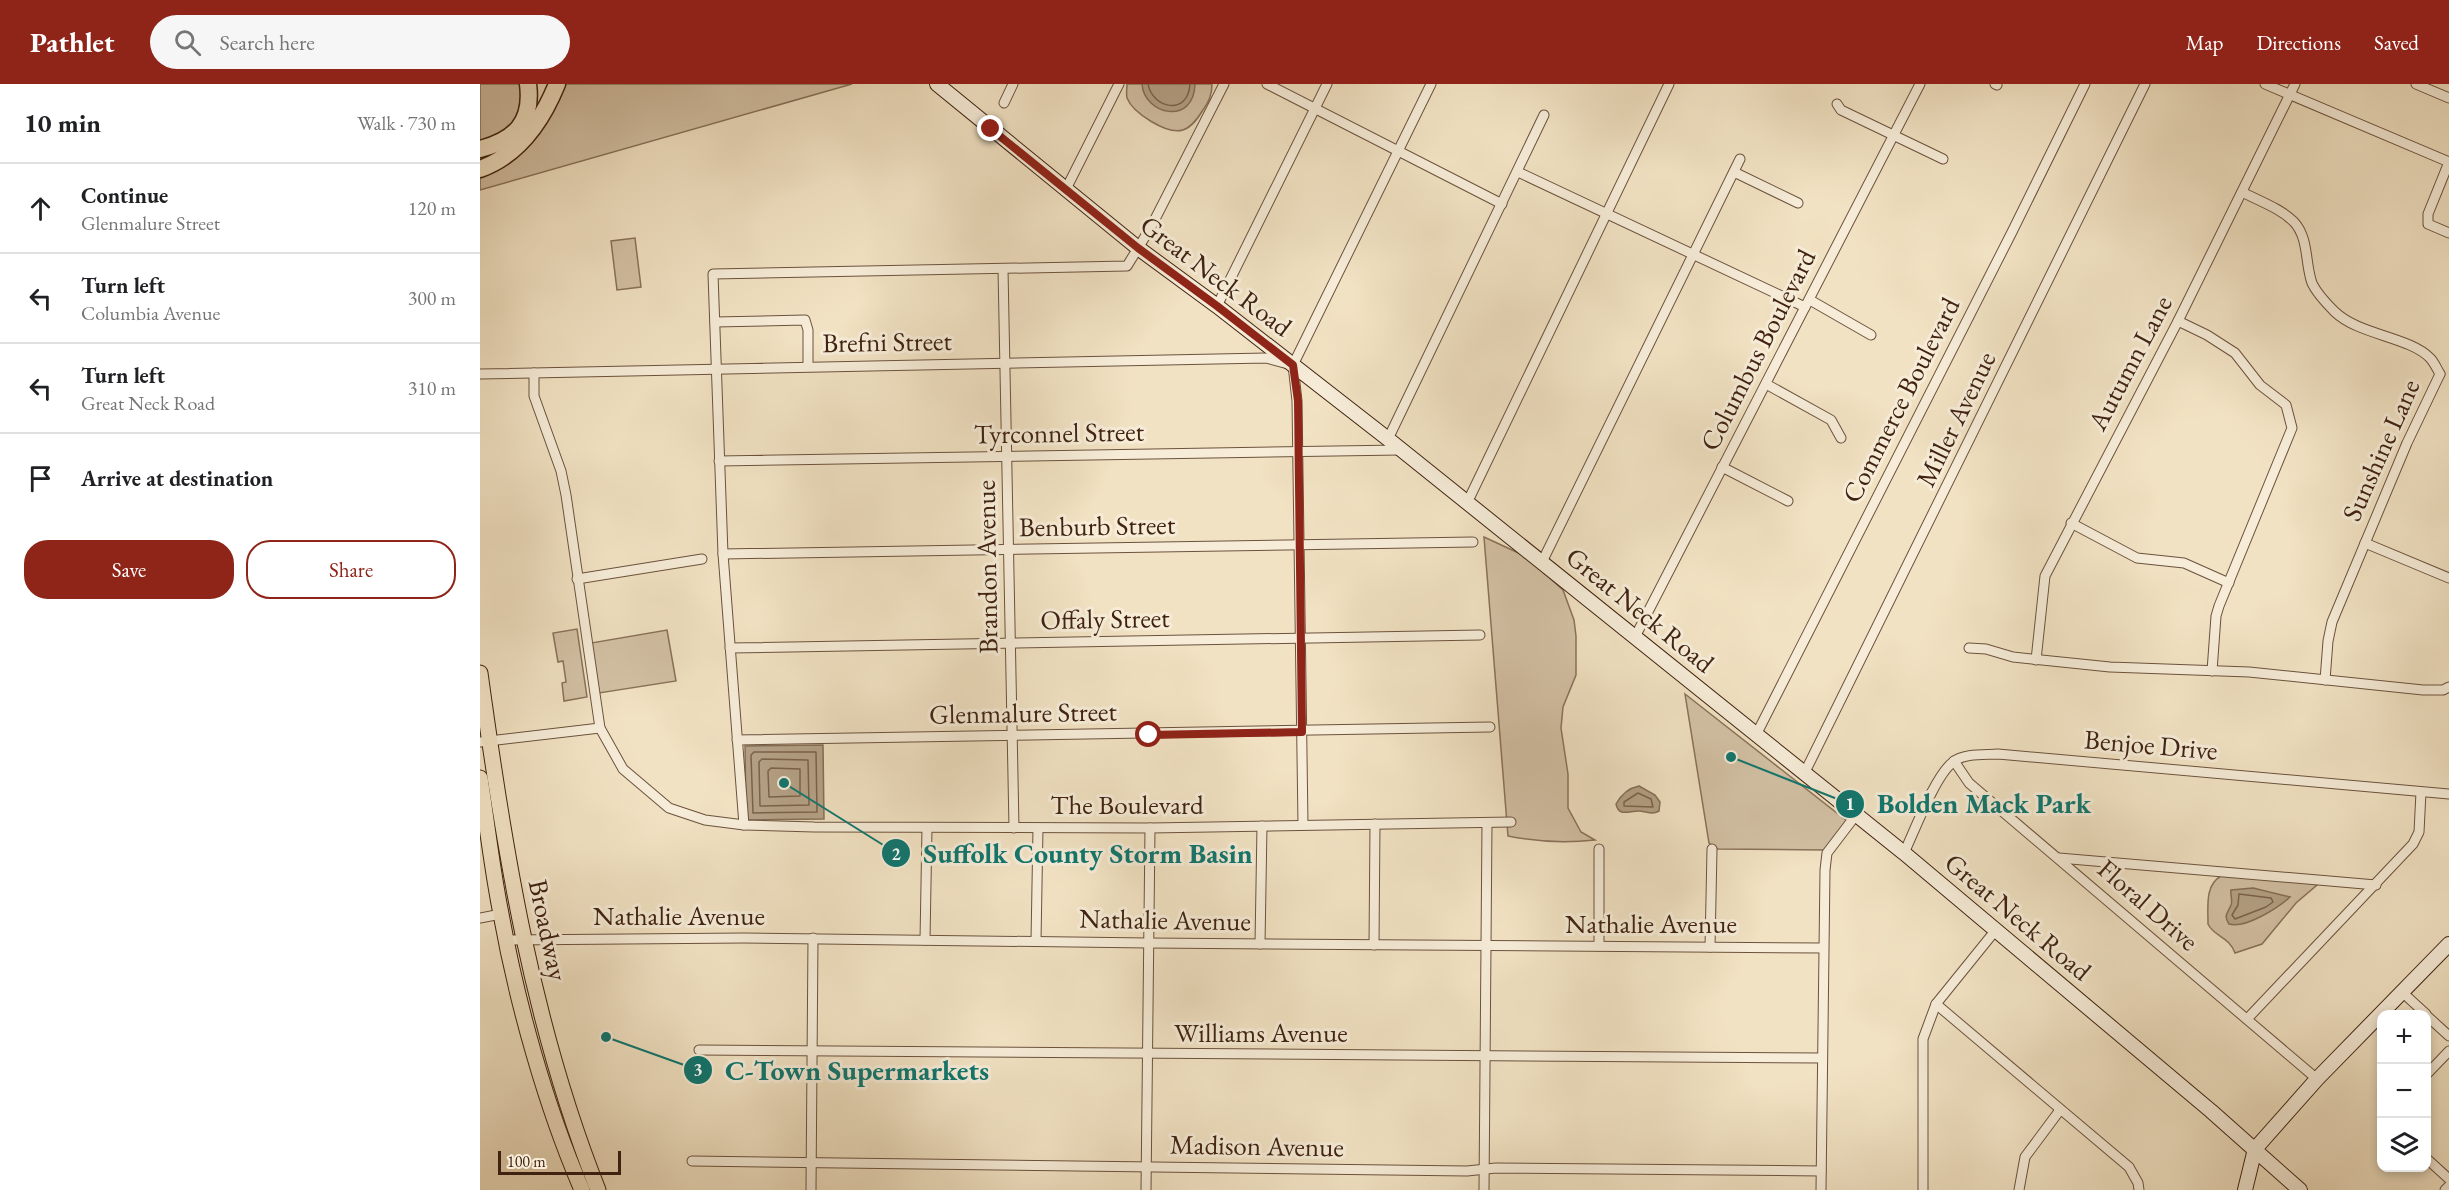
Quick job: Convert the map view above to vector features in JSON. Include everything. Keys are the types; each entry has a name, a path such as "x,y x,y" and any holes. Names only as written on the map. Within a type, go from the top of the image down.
{"highway":[{"path":"480,149 496,145 512,136 522,124 528,109 528,84"},
{"path":"480,169 502,158 532,132 544,114 557,84"}],"main road":[{"name":"Great Neck Road","path":"938,84 1138,248 1217,306 1388,440 1904,853 2255,1149 2300,1190"},
{"name":"Broadway","path":"480,673 485,742 522,939 584,1181"},
{"name":"Broadway","path":"480,778 506,940 543,1081 584,1181 598,1190"},
{"path":"2245,1190 2255,1149 2317,1079 2448,947"}],"street":[{"path":"1004,103 1013,84"},
{"path":"1066,189 1119,84"},
{"path":"744,825 723,554 713,274 1127,266 1224,84"},
{"path":"1267,84 1502,204"},
{"path":"1217,306 1327,84"},
{"path":"1303,825 1297,397 1293,365 1431,84"},
{"path":"1467,503 1669,84"},
{"name":"Columbus Boulevard","path":"1635,637 1920,84"},
{"name":"Commerce Boulevard","path":"1756,735 2085,84"},
{"name":"Miller Avenue","path":"1804,774 2145,84"},
{"path":"2265,84 2449,162 2428,214 2428,224 2449,233"},
{"name":"Autumn Lane","path":"2036,660 2045,576 2178,321 2295,84"},
{"path":"2416,84 2449,98"},
{"path":"1837,104 1841,110 1943,159"},
{"path":"1388,440 1544,115"},
{"path":"1542,562 1740,159"},
{"path":"1518,172 1871,335"},
{"path":"1734,172 1798,203"},
{"name":"Sunshine Lane","path":"2242,192 2282,213 2295,223 2303,239 2313,284 2324,301 2338,315 2355,325 2418,350 2430,358 2445,374 2407,443 2332,622 2325,680"},
{"name":"Brandon Avenue","path":"1003,269 1014,828"},
{"path":"715,322 805,320 808,330 808,366"},
{"path":"2178,321 2207,335 2235,353 2260,385 2286,405 2292,421 2292,428 2216,616 2212,671"},
{"name":"Brefni Street","path":"480,374 1266,358 1293,365"},
{"path":"485,742 600,728 561,471 534,396 534,373"},
{"path":"1766,384 1831,420 1841,438"},
{"name":"Tyrconnel Street","path":"719,460 1400,450"},
{"path":"1722,467 1788,501"},
{"path":"2071,523 2137,558 2184,563 2229,583"},
{"name":"Benburb Street","path":"723,554 1473,542"},
{"path":"2365,543 2449,578"},
{"path":"577,579 702,559"},
{"name":"Offaly Street","path":"730,648 1480,635"},
{"path":"1969,648 1986,649 2013,657 2110,667 2249,672 2424,690 2443,690 2449,687"},
{"name":"Glenmalure Street","path":"737,740 1490,727"},
{"name":"The Boulevard","path":"600,728 623,769 665,806 705,820 744,825 1150,828 1511,822"},
{"name":"Benjoe Drive","path":"1954,761 1974,755 1998,754 2449,794"},
{"path":"1904,853 1940,777 1954,761"},
{"name":"Floral Drive","path":"1954,761 1970,783 2317,1079"},
{"path":"2248,1018 2413,844 2418,832 2421,792"},
{"path":"1821,1190 1823,948 1827,853 1856,815"},
{"path":"1484,1190 1487,823"},
{"path":"1374,945 1375,824"},
{"path":"1260,944 1262,826"},
{"path":"925,940 927,828"},
{"path":"1036,941 1038,828"},
{"path":"1146,1190 1150,828"},
{"path":"1599,849 1599,946"},
{"path":"1710,947 1712,849"},
{"path":"2059,858 2376,885"},
{"path":"480,918 501,914"},
{"path":"1923,1190 1923,1039 1936,1004 1995,931"},
{"path":"811,1190 813,938"},
{"name":"Nathalie Avenue","path":"506,940 813,938 1823,948"},
{"path":"2402,992 2421,1010"},
{"path":"1936,1004 2129,1167 2138,1183 2139,1190"},
{"path":"2431,1020 2449,1036"},
{"name":"Williams Avenue","path":"699,1050 1822,1058"},
{"path":"2431,1071 2449,1051"},
{"path":"2019,1190 2025,1158 2033,1143 2060,1110"},
{"name":"Madison Avenue","path":"692,1161 1147,1167 1821,1171"},
{"path":"2431,1162 2449,1179"},
{"path":"2445,1190 2449,1186"}],"shaded area":[{"path":"480,84 520,84 521,99 516,124 504,134 480,143"},
{"path":"562,84 852,84 480,190 480,173"},
{"path":"1127,84 1212,84 1208,101 1197,119 1186,129 1176,131 1151,122 1136,110 1127,98"},
{"path":"635,238 641,287 617,290 611,241"},
{"path":"1484,537 1525,556 1563,590 1574,620 1576,675 1563,707 1561,728 1568,774 1568,808 1581,832 1595,840 1530,840 1508,836"},
{"path":"577,629 587,697 564,701 562,683 566,682 563,661 558,662 553,633"},
{"path":"667,630 676,681 599,693 591,643"},
{"path":"1685,694 1847,821 1825,850 1718,849 1709,843"},
{"path":"2221,876 2307,882 2317,885 2296,903 2262,944 2235,953 2229,943 2214,932 2208,924 2210,890"}],"water":[{"path":"1142,84 1195,84 1193,97 1187,106 1178,111 1169,111 1159,109 1151,103 1145,95"},
{"path":"823,745 824,819 746,820 745,746"},
{"path":"1639,786 1655,795 1660,802 1659,811 1652,813 1622,812 1617,808 1616,804 1623,795"},
{"path":"2253,888 2290,897 2278,907 2252,921 2236,925 2229,924 2226,916 2232,903 2231,890"}],"place":[{"name":"Bolden Mack Park","path":"1731,757"},
{"name":"Suffolk County Storm Basin","path":"784,783"},
{"name":"C‑Town Supermarkets","path":"606,1037"}],"route":[{"path":"991,129 1138,248 1293,365 1298,401 1302,732 1149,735"}]}
